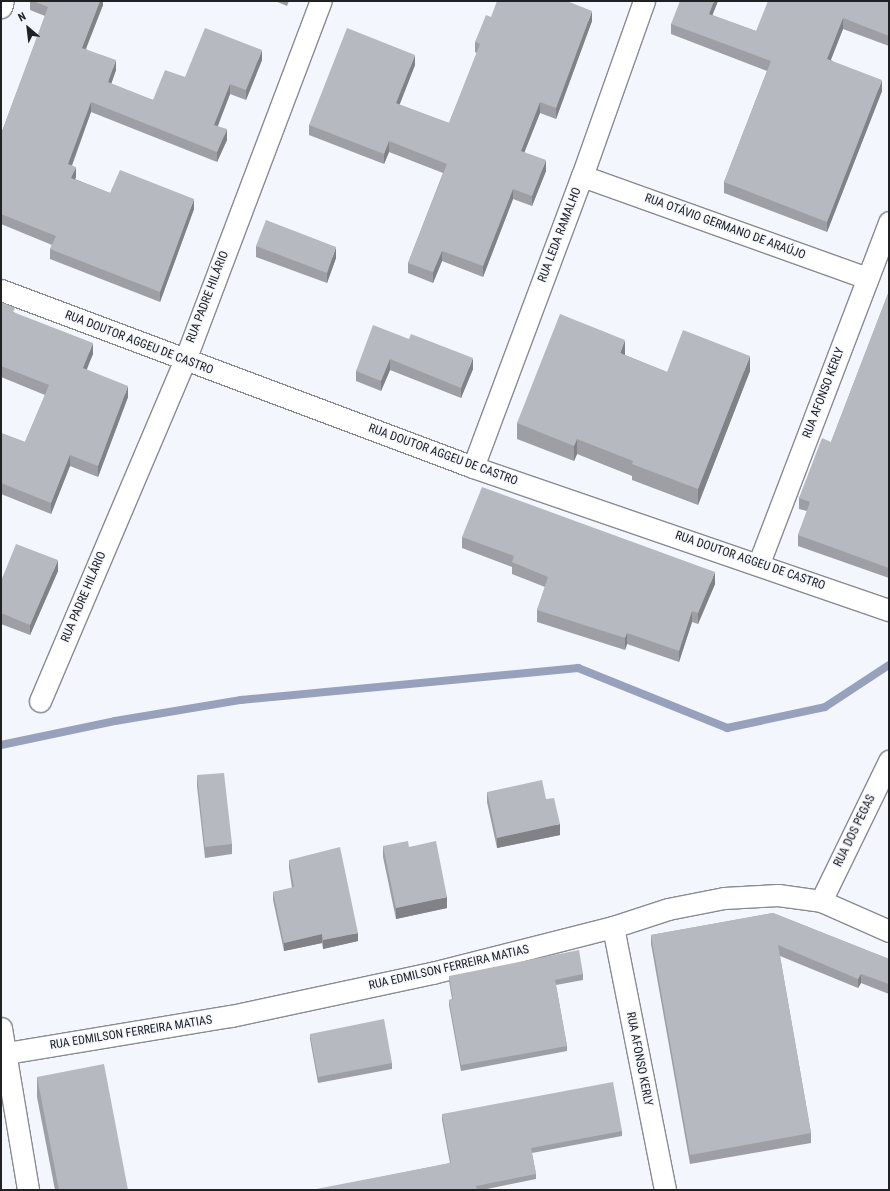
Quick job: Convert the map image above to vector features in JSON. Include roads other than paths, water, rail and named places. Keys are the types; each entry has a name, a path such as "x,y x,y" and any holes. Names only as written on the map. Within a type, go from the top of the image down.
{"street":[{"path":"1,7 3,1"},
{"name":"RUA PADRE HILÁRIO","path":"40,701 185,360 321,1"},
{"name":"RUA LEDA RAMALHO","path":"473,467 582,176 644,1"},
{"name":"RUA OTÁVIO GERMANO DE ARAÚJO","path":"582,176 867,278"},
{"name":"RUA AFONSO KERLY","path":"759,563 889,222"},
{"name":"RUA DOUTOR AGGEU DE CASTRO","path":"1,290 473,467 759,563 889,610"},
{"name":"RUA DOS PEGAS","path":"821,901 889,762"},
{"name":"RUA EDMILSON FERREIRA MATIAS","path":"3,1053 238,1015 432,973 612,927 668,909 724,898 778,895 821,901 889,931"},
{"name":"RUA AFONSO KERLY","path":"612,927 665,1190"},
{"path":"1,1028 3,1053 28,1190"}],"waterway":[{"path":"1,745 115,721 241,700 578,668 727,728 825,707 889,665"}]}
